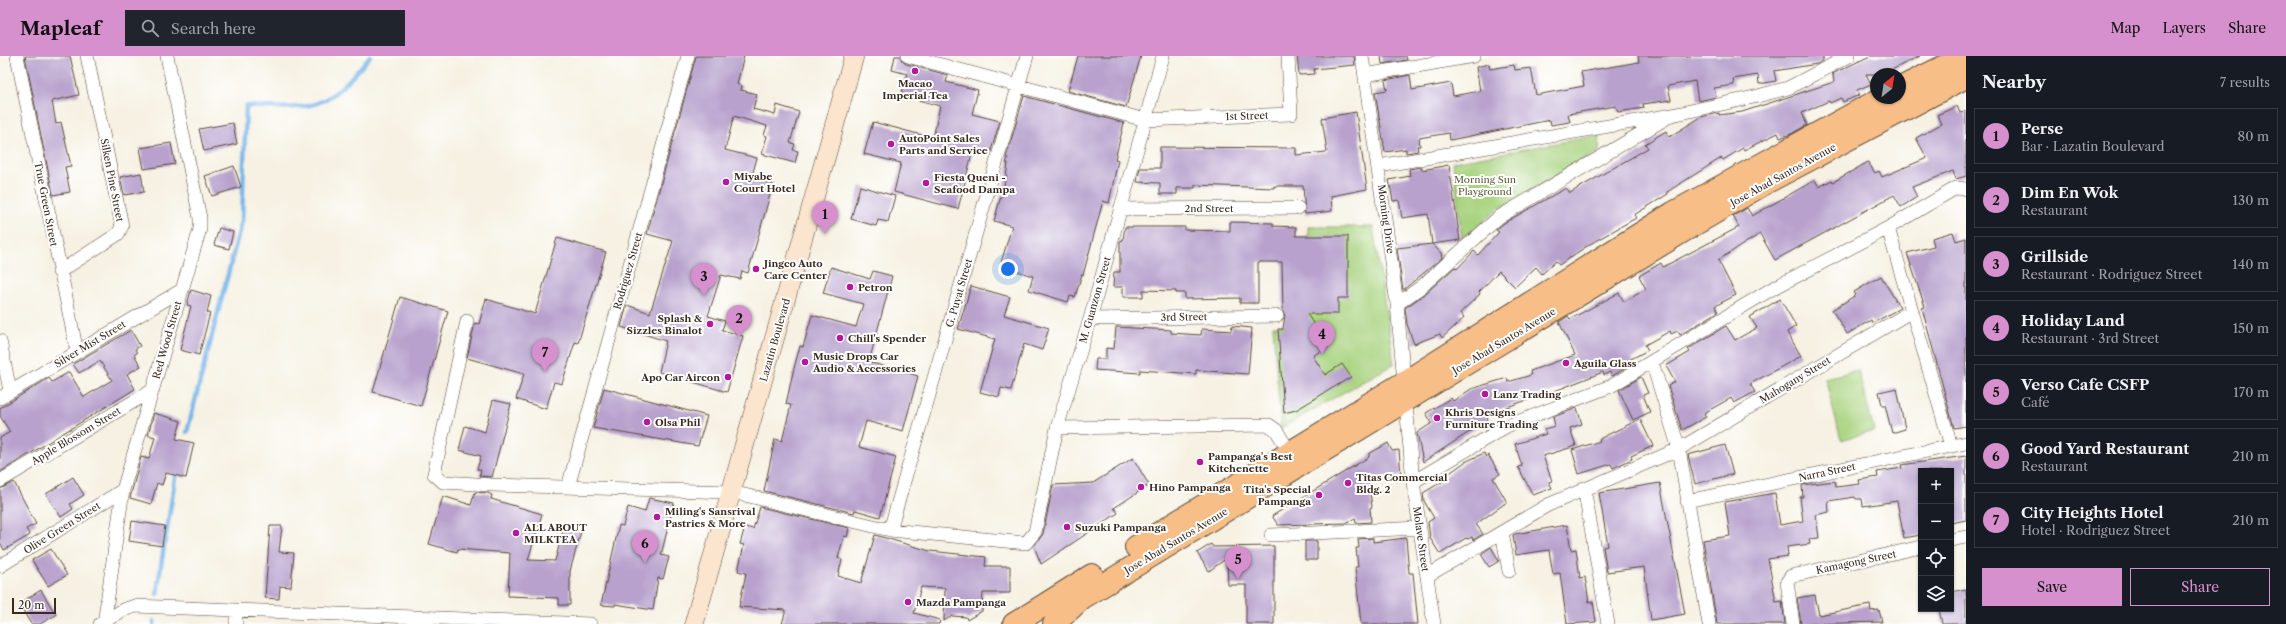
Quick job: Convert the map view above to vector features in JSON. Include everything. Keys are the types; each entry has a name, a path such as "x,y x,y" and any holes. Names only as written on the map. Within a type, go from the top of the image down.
{"highway":[{"path":"1906,85 1965,56"},
{"name":"Jose Abad Santos Avenue","path":"1014,624 1405,392 1769,181 1966,77"},
{"name":"Jose Abad Santos Avenue","path":"1405,392 1673,213 1871,104"},
{"name":"Jose Abad Santos Avenue","path":"1054,624 1082,598 1294,459"},
{"path":"1042,624 1082,598"}],"main road":[{"name":"Lazatin Boulevard","path":"694,624 854,56"}],"street":[{"name":"True Green Street","path":"17,56 59,272 77,352"},
{"name":"Silken Pine Street","path":"59,272 118,234 122,226 87,56"},
{"name":"Red Wood Street","path":"103,623 123,490 180,291 200,229 200,218 167,56"},
{"name":"Rodriguez Street","path":"568,486 688,56"},
{"path":"908,56 1145,120"},
{"name":"G. Puyat Street","path":"890,530 1027,56"},
{"name":"M. Guanzon Street","path":"890,530 1026,543 1035,532 1057,428 1090,319 1163,56"},
{"name":"1st Street","path":"1145,120 1291,114 1288,56"},
{"name":"Morning Drive","path":"1362,56 1379,166 1397,304 1405,392"},
{"path":"1365,75 1474,56"},
{"path":"1379,166 1672,115 1788,88 1849,56"},
{"path":"1397,304 1421,287 1498,217 1672,115"},
{"path":"1413,482 1507,426 1611,386 1770,290 1888,228 1956,188 1966,189"},
{"name":"2nd Street","path":"1120,209 1298,208"},
{"path":"1888,228 1951,446"},
{"name":"Silver Mist Street","path":"5,394 180,291"},
{"name":"Mahogany Street","path":"1427,576 1548,505 1584,488 1679,449 1912,311"},
{"name":"3rd Street","path":"1090,319 1277,316"},
{"path":"467,321 434,474 443,482 492,485 568,486 732,492 890,530"},
{"path":"0,341 5,394"},
{"path":"1652,362 1679,449 1709,624"},
{"name":"Apple Blossom Street","path":"0,481 152,390"},
{"name":"Molave Street","path":"1405,392 1413,482 1434,624"},
{"path":"1057,428 1269,425 1276,430 1294,459"},
{"name":"Narra Street","path":"1688,501 1966,443"},
{"path":"1584,488 1608,624"},
{"name":"Olive Green Street","path":"0,566 123,490"},
{"path":"1271,535 1420,528"},
{"path":"1502,532 1509,572"},
{"path":"1954,539 1966,537"},
{"name":"Kamagong Street","path":"1793,624 1787,582 1791,576 1918,548"},
{"path":"103,623 123,610 135,606 590,624"},
{"path":"236,611 236,624"}],"green space":[{"name":"Morning Sun Playground","path":"1600,135 1599,151 1498,209 1462,239 1453,162"},
{"path":"1308,227 1373,227 1394,364 1281,428 1273,326 1308,324"},
{"path":"1858,370 1874,431 1841,440 1825,378"}],"building":[{"path":"25,56 70,56 79,95 52,101 56,124 61,122 71,166 65,167 70,192 53,195"},
{"path":"696,56 744,56 737,84 742,86 741,90 757,94 753,109 775,115 777,105 799,112 790,143 795,144 793,150 798,151 795,163 762,154 767,136 764,135 767,126 734,116 725,150 757,158 751,179 773,184 748,273 742,271 740,279 721,275 708,316 725,321 722,330 743,336 727,392 659,372 666,341 621,327 627,305 650,313 673,241 647,234"},
{"path":"895,56 900,56 902,61 906,64 948,75 946,82 978,90 972,114 1000,121 990,154 973,150 958,209 894,192 901,163 864,154 873,122 933,138 940,106 901,95 907,74 892,70"},
{"path":"1078,56 1141,56 1126,107 1068,91"},
{"path":"1297,56 1354,56 1355,65 1314,69 1315,74 1299,75"},
{"path":"1381,56 1406,56 1407,60 1382,64"},
{"path":"1638,56 1823,56 1823,60 1817,64 1774,71 1776,81 1759,84 1758,75 1733,79 1734,85 1714,88 1716,97 1698,101 1695,81 1668,86 1671,100 1643,104 1644,108 1618,112 1616,106 1568,114 1570,122 1551,125 1550,120 1450,140 1449,133 1419,138 1420,146 1417,146 1418,151 1406,153 1406,149 1385,152 1375,92 1387,90 1385,80 1410,75 1412,90 1451,83 1453,96 1480,91 1476,67 1489,64 1490,69 1514,65 1515,70 1531,68 1536,95 1584,86 1581,72 1639,62"},
{"path":"1870,56 1920,56 1895,68 1870,68 1870,74 1866,74 1870,84 1857,90 1859,95 1843,102 1841,98 1830,103 1829,101 1802,113 1807,125 1791,134 1780,138 1778,133 1744,150 1743,148 1723,160 1721,158 1634,215 1636,218 1590,244 1559,265 1556,261 1542,274 1536,267 1515,287 1499,271 1479,292 1480,294 1460,313 1464,318 1442,338 1440,334 1414,344 1407,324 1405,308 1426,293 1455,267 1457,269 1474,251 1478,255 1499,232 1496,230 1504,223 1566,188 1570,193 1648,148 1645,144 1666,131 1669,137 1701,117 1719,113 1719,115 1742,112 1834,82 1834,74 1832,74"},
{"path":"1024,96 1124,123 1115,159 1118,160 1109,203 1103,201 1083,275 1082,274 1075,297 1070,296 1068,302 1029,290 1033,276 1000,266 1012,226 994,221 1006,178 1008,163 1006,163 1008,158 1006,158"},
{"path":"1957,106 1960,113 1966,111 1966,176 1956,179 1953,171 1912,187 1917,197 1901,207 1894,195 1775,260 1760,234 1718,260 1736,295 1715,306 1718,312 1680,335 1678,331 1671,334 1670,331 1645,345 1648,350 1631,359 1634,363 1612,376 1610,372 1604,375 1603,372 1560,389 1486,414 1488,420 1423,462 1417,433 1432,423 1426,413 1451,398 1453,401 1471,389 1507,378 1508,382 1531,375 1530,371 1575,355 1559,322 1568,316 1570,319 1619,293 1624,302 1646,289 1639,276 1661,263 1663,267 1739,227 1733,216 1747,208 1752,216 1815,180 1819,187 1832,180 1833,182 1868,162 1875,173 1879,171 1882,177 1927,158 1916,138 1941,124 1937,115"},
{"path":"1356,112 1367,189 1331,196 1332,211 1305,214 1303,186 1274,186 1274,188 1195,185 1195,188 1177,188 1177,194 1160,194 1160,183 1137,182 1140,168 1160,168 1160,147 1296,148 1296,155 1327,152 1322,118"},
{"path":"233,123 237,144 204,151 199,129"},
{"path":"171,143 175,164 144,169 140,148"},
{"path":"1449,165 1460,240 1432,244 1428,214 1402,218 1399,200 1393,201 1389,180 1410,176 1409,169 1421,167 1422,170"},
{"path":"234,166 241,187 212,196 205,176"},
{"path":"141,173 144,192 124,195 120,177"},
{"path":"860,186 895,196 888,222 878,220 876,226 851,219"},
{"path":"1230,222 1273,223 1273,226 1296,227 1296,236 1348,236 1348,298 1338,298 1338,314 1307,314 1328,346 1313,356 1325,375 1342,364 1351,377 1296,410 1284,413 1278,329 1283,329 1285,316 1283,311 1282,262 1258,262 1258,303 1240,303 1240,298 1185,299 1185,293 1176,293 1176,291 1143,290 1143,297 1123,297 1123,287 1113,287 1114,272 1120,272 1120,241 1123,240 1125,227 1185,227 1185,230 1230,231"},
{"path":"219,228 233,232 229,249 214,245"},
{"path":"1953,232 1956,241 1966,238 1966,426 1954,428 1922,308 1925,307 1907,253 1934,246 1932,238"},
{"path":"557,238 606,252 578,343 575,342 562,384 554,382 546,409 516,399 524,374 467,358 475,323 479,324 486,299 535,314"},
{"path":"1432,244 1441,253 1442,258 1403,290 1397,248"},
{"path":"831,267 870,279 873,271 892,276 869,362 918,376 903,431 866,421 859,447 896,457 880,517 855,510 854,513 764,491 775,439 782,441 791,405 786,404 793,372 800,346 803,347 812,315 856,327 863,304 823,293"},
{"path":"1881,276 1900,308 1873,323 1871,320 1847,334 1832,310 1856,295 1854,292"},
{"path":"971,286 1010,297 1004,315 1049,328 1042,350 1024,344 1011,390 1001,388 999,397 980,392 995,339 958,329"},
{"path":"191,290 211,296 207,313 210,313 199,355 180,350 191,306 187,305"},
{"path":"400,297 448,311 421,406 373,392"},
{"path":"1780,299 1796,326 1787,332 1801,356 1750,384 1755,392 1734,403 1731,398 1704,413 1706,417 1682,430 1668,386 1675,382 1666,366 1690,352 1688,349 1726,326 1735,340 1757,328 1750,317"},
{"path":"1232,326 1252,328 1248,374 1196,370 1196,374 1140,370 1140,373 1095,370 1096,359 1106,359 1106,348 1114,349 1116,327 1171,330 1171,333 1201,335 1202,329 1231,331"},
{"path":"131,330 140,346 135,349 137,353 134,355 141,366 127,374 135,389 0,472 0,438 10,432 0,416 0,408 49,378 52,382 69,372 84,397 112,380 100,361 79,373 73,364"},
{"path":"1641,377 1648,393 1643,395 1650,412 1633,420 1619,390"},
{"name":"Olsa Phil","path":"604,388 707,416 698,446 593,428"},
{"path":"1897,388 1905,429 1892,433 1885,405 1882,405 1879,392"},
{"path":"493,400 511,404 492,477 479,476 481,470 477,469 481,456 459,450 465,426 485,432"},
{"path":"1577,408 1582,424 1570,428 1576,446 1543,456 1552,481 1549,482 1552,488 1533,495 1518,467 1522,466 1515,444 1546,434 1544,429 1555,426 1553,417"},
{"path":"154,413 181,421 176,439 194,443 186,478 166,473 162,485 157,483 151,504 130,498 141,457 149,459 155,437 148,435"},
{"path":"1640,419 1653,446 1631,456 1632,459 1613,468 1611,464 1579,474 1572,450 1600,441 1599,439"},
{"name":"Titas Commercial Bldg. 2","path":"1388,443 1392,451 1399,450 1401,475 1368,478 1372,507 1370,508 1371,522 1356,523 1355,518 1346,523 1278,525 1272,516 1369,457 1369,454"},
{"path":"1725,445 1733,474 1695,484 1688,455"},
{"path":"1484,453 1486,457 1488,455 1500,474 1493,478 1507,502 1476,524 1483,534 1473,540 1472,537 1468,539 1466,538 1440,554 1430,538 1428,522 1434,518 1424,501 1423,493 1445,480 1444,477 1465,462"},
{"path":"1966,456 1966,520 1954,522 1954,468 1918,468 1918,536 1904,538 1897,501 1863,506 1862,499 1856,499 1855,497 1828,501 1829,512 1816,515 1819,538 1809,539 1810,544 1787,547 1788,556 1768,559 1776,602 1782,601 1785,624 1717,624 1703,540 1730,536 1725,502 1775,493 1780,525 1803,521 1800,497 1803,497 1802,485 1835,481 1836,487 1860,484 1859,480 1878,477 1877,472 1902,468 1901,465"},
{"name":"Suzuki Pampanga","path":"1133,458 1149,485 1114,508 1118,513 1041,564 1034,546 1043,534 1053,485 1093,483"},
{"path":"73,477 84,495 70,504 73,509 61,517 46,494"},
{"path":"14,482 36,524 26,529 30,535 4,550 0,542 0,489"},
{"path":"1660,483 1685,614 1651,620 1644,567 1607,572 1603,547 1608,546 1599,493"},
{"path":"475,492 488,493 492,495 491,499 542,514 528,560 555,561 565,523 582,528 570,571 570,605 559,605 559,598 508,596 510,553 458,549 457,552 429,544 443,496 471,505"},
{"path":"649,498 674,503 661,555 669,557 663,579 658,578 653,610 615,604 615,606 601,605 619,525 623,526 628,507 645,512"},
{"path":"760,507 849,528 847,537 844,536 838,558 842,560 838,576 861,583 875,535 930,551 986,557 985,566 1010,566 1010,593 983,593 982,611 967,620 966,617 952,616 944,621 945,588 921,587 914,613 940,620 939,624 782,624 786,610 739,607 746,573 738,571 744,545 740,544 745,527 753,529"},
{"path":"132,521 165,526 162,546 129,541"},
{"path":"1567,525 1571,550 1576,549 1580,578 1585,577 1589,602 1593,601 1596,622 1567,624 1560,573 1553,574 1549,550 1516,555 1513,535"},
{"path":"270,526 282,526 279,552 294,553 291,587 280,586 279,599 265,598"},
{"path":"1373,538 1373,542 1406,538 1409,573 1413,573 1418,624 1361,624 1355,567 1358,567 1356,548 1359,548 1358,539"},
{"path":"1305,541 1317,541 1317,560 1305,560"},
{"path":"1211,544 1213,547 1274,546 1274,624 1246,624 1246,585 1228,585 1227,558 1209,571 1197,553"},
{"path":"1491,547 1499,561 1489,567 1481,554"},
{"path":"51,549 67,575 48,586 32,560"},
{"path":"1966,589 1966,624 1942,624 1940,612 1954,612 1954,591"},
{"path":"41,590 56,615 40,624 31,624 19,604"},
{"path":"1815,595 1819,615 1870,605 1871,611 1879,610 1882,622 1801,624 1797,598"}],"waterway":[{"path":"187,432 242,220 246,106 288,108 317,103 329,97 341,88 370,56"},
{"path":"157,594 176,470"}],"place":[{"name":"Macao Imperial Tea","path":"915,71"},
{"name":"AutoPoint Sales Parts and Service","path":"891,144"},
{"name":"Miyabe Court Hotel","path":"726,182"},
{"name":"Fiesta Queni - Seafood Dampa","path":"926,183"},
{"name":"Perse","path":"825,234"},
{"name":"Jingco Auto Care Center","path":"756,269"},
{"name":"Petron","path":"850,287"},
{"name":"Grillside","path":"704,296"},
{"name":"Splash & Sizzles Binalot","path":"710,324"},
{"name":"Dim En Wok","path":"739,338"},
{"name":"Chill's Spender","path":"840,338"},
{"name":"Holiday Land","path":"1322,354"},
{"name":"Music Drops Car Audio & Accessories","path":"805,362"},
{"name":"Aguila Glass","path":"1566,363"},
{"name":"City Heights Hotel","path":"545,372"},
{"name":"Apo Car Aircon","path":"728,377"},
{"name":"Lanz Trading","path":"1485,394"},
{"name":"Khris Designs Furniture Trading","path":"1437,418"},
{"name":"Olsa Phil","path":"647,422"},
{"name":"Pampanga's Best Kitchenette","path":"1200,462"},
{"name":"Titas Commercial Bldg. 2","path":"1348,483"},
{"name":"Hino Pampanga","path":"1141,487"},
{"name":"Tita's Special Pampanga","path":"1319,495"},
{"name":"Miling's Sansrival Pastries & More","path":"657,517"},
{"name":"Suzuki Pampanga","path":"1067,527"},
{"name":"ALL ABOUT MILKTEA","path":"516,533"},
{"name":"Good Yard Restaurant","path":"645,563"},
{"name":"Verso Cafe CSFP","path":"1238,579"},
{"name":"Mazda Pampanga","path":"908,602"}]}
